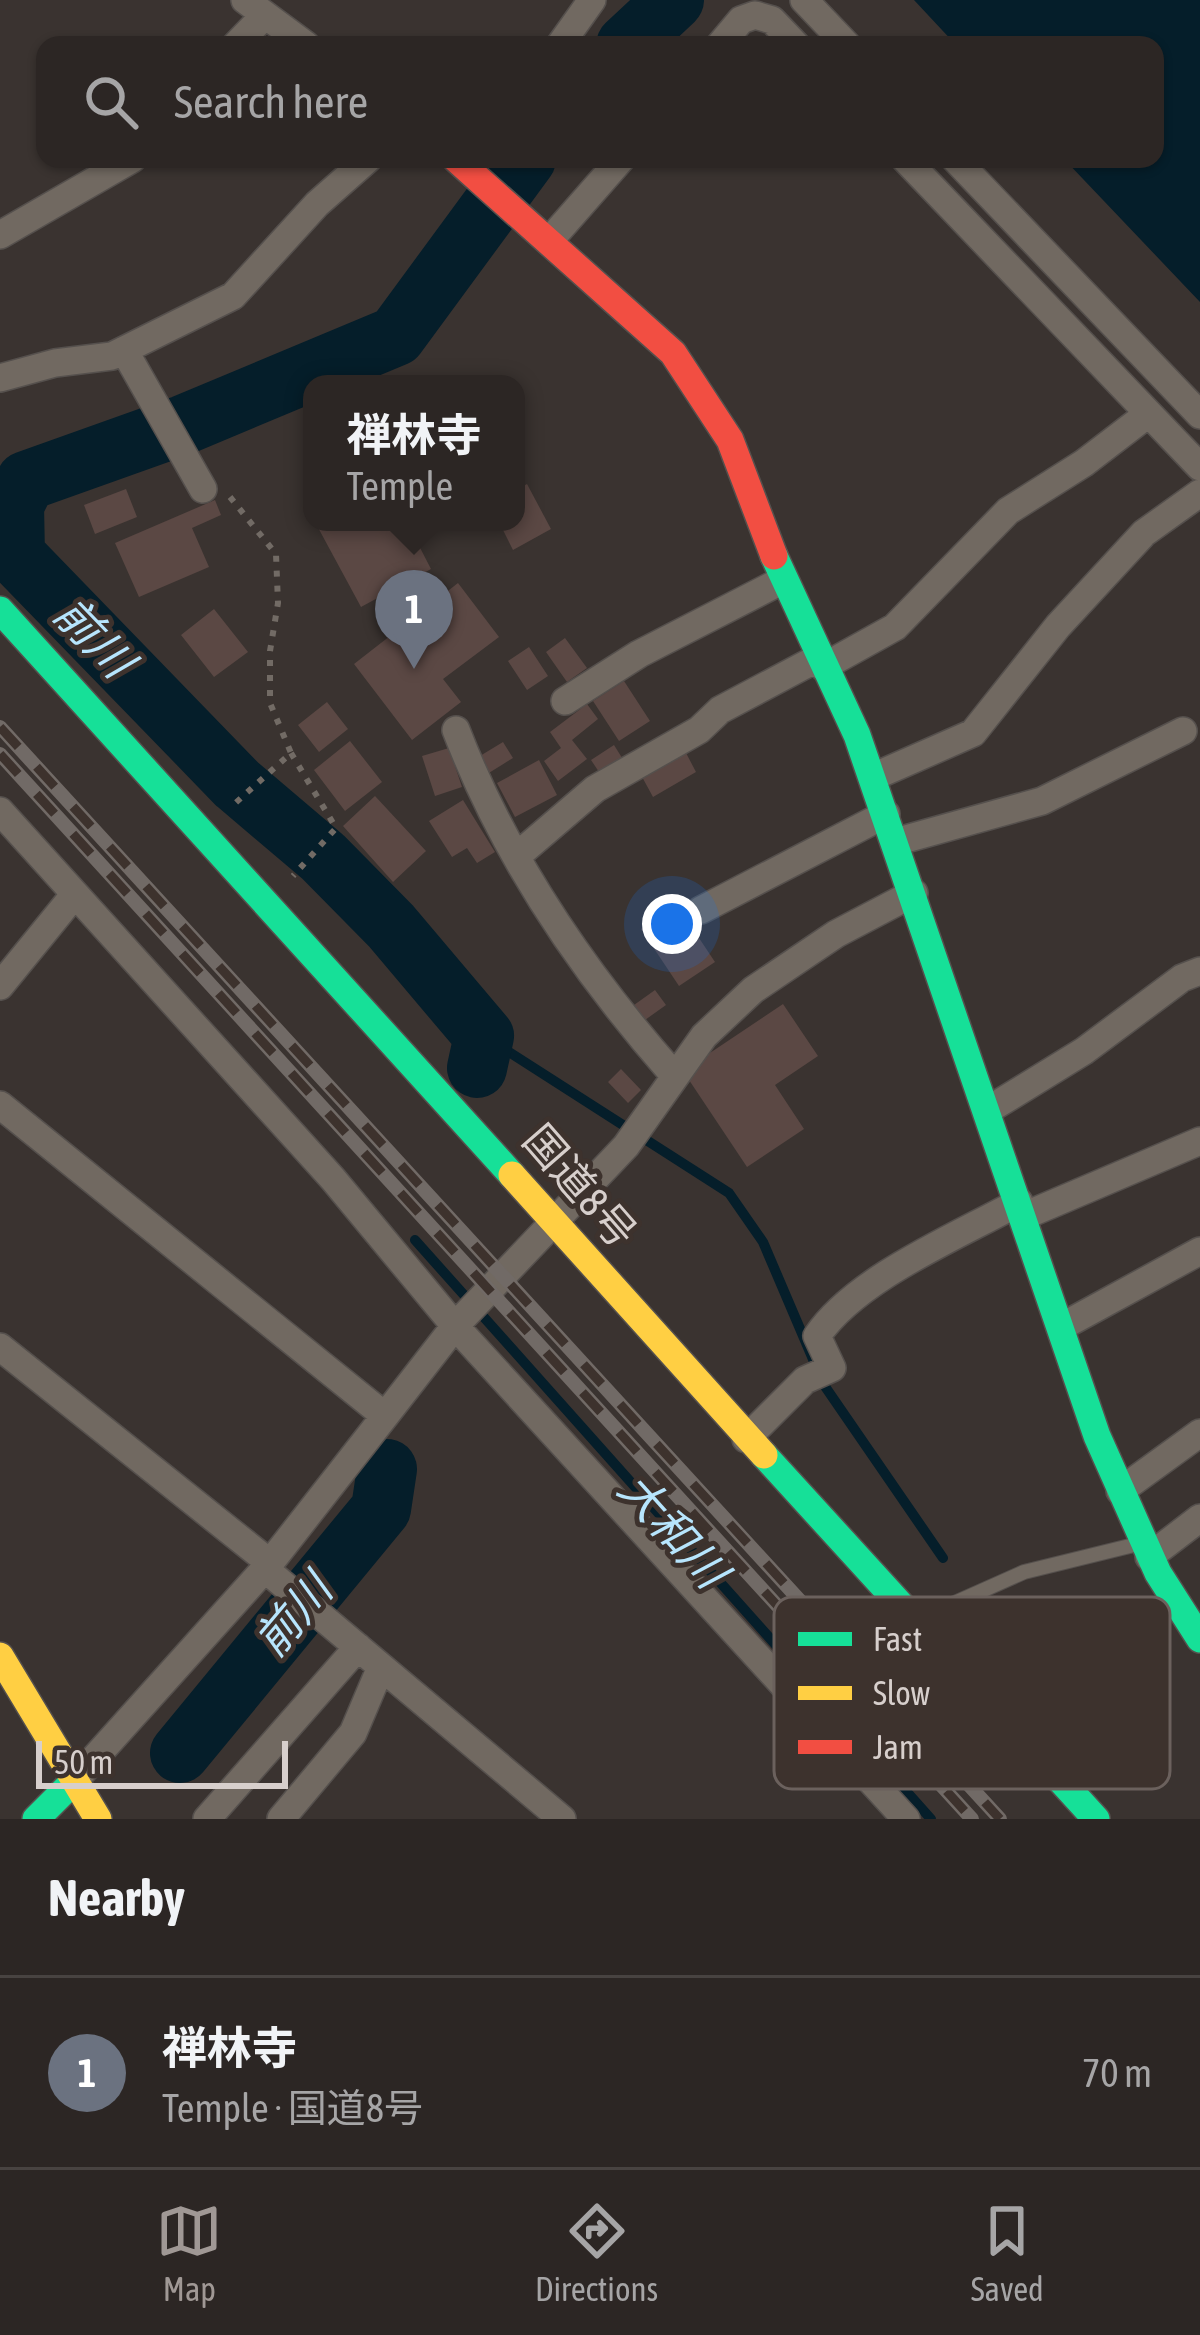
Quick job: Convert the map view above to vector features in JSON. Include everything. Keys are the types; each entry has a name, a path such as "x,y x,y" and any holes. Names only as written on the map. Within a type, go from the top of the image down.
{"main road":[{"path":"466,168 673,353 730,440 783,580 873,777 1120,1491 1146,1550 1200,1640"},
{"name":"国道8号","path":"0,610 559,1222 892,1597"},
{"path":"0,1656 98,1819"},
{"path":"36,1819 74,1781"},
{"name":"国道8号","path":"1068,1789 1096,1819"}],"street":[{"path":"566,36 592,0"},
{"path":"804,0 838,36"},
{"path":"241,36 255,8 294,36"},
{"path":"728,36 741,20 754,14 772,20 787,36"},
{"path":"0,235 116,168"},
{"path":"0,378 124,350 233,296 317,204 358,168"},
{"path":"542,232 610,168"},
{"path":"913,168 1200,466"},
{"path":"965,168 1200,415"},
{"path":"124,350 203,489"},
{"path":"518,855 595,789 820,662 895,626 1008,511 1084,463 1148,413"},
{"path":"873,777 973,733 1058,626 1144,533 1200,493"},
{"path":"565,701 639,654 783,580"},
{"path":"456,730 574,954 674,1074"},
{"path":"895,842 1042,800 1183,731"},
{"path":"0,811 333,1179 455,1326 774,1675"},
{"path":"700,910 886,814"},
{"path":"74,1781 267,1566 455,1326 559,1222 626,1146 674,1074 753,990 836,934 914,893"},
{"path":"0,986 75,894"},
{"path":"988,1111 1084,1052 1182,978 1200,971"},
{"path":"0,1105 385,1416"},
{"path":"746,1438 805,1380 832,1368 817,1336 831,1315 900,1268 1022,1209 1200,1142"},
{"path":"1061,1327 1200,1251"},
{"path":"0,1347 267,1566 562,1819"},
{"path":"1120,1491 1200,1433"},
{"path":"1146,1550 1200,1518"},
{"path":"207,1819 358,1647"},
{"path":"280,1819 352,1733 381,1667"},
{"path":"879,1789 906,1819"}],"lane":[{"path":"968,1597 1024,1572 1146,1550"}],"path":[{"path":"203,489 231,497 276,554 278,603 270,651 270,704 291,753 336,828 292,877"},
{"path":"229,810 291,753"}],"water":[{"path":"914,0 1200,0 1200,302 1073,168 1164,168 1164,36 948,36"}],"building":[{"path":"525,485 551,529 513,550 504,531 525,531"},
{"path":"126,489 137,517 95,534 84,505"},
{"path":"215,500 221,515 192,528 209,567 139,597 115,543"},
{"path":"320,531 428,531 415,538 431,569 361,607"},
{"path":"458,583 499,637 443,679 461,702 412,740 354,664"},
{"path":"214,609 248,652 214,677 181,635"},
{"path":"565,638 587,668 567,682 546,652"},
{"path":"529,647 548,676 527,690 508,661"},
{"path":"624,681 650,721 619,741 593,701"},
{"path":"327,702 348,729 319,752 298,725"},
{"path":"587,704 598,719 572,740 587,759 558,781 544,761 561,748 550,732"},
{"path":"350,741 382,782 345,811 314,770"},
{"path":"503,742 513,758 484,776 475,759"},
{"path":"614,745 624,761 601,775 591,760"},
{"path":"449,748 462,787 435,796 422,756"},
{"path":"685,751 696,772 653,797 641,775"},
{"path":"539,760 557,795 515,817 497,783"},
{"path":"375,796 426,851 393,882 343,826"},
{"path":"463,800 495,852 477,863 467,848 452,857 429,821"},
{"path":"677,905 715,962 679,986 641,929"},
{"path":"655,990 666,1005 645,1020 634,1005"},
{"path":"783,1004 818,1056 775,1085 804,1129 747,1167 683,1071"},
{"path":"621,1069 641,1090 628,1103 608,1082"}],"waterway":[{"name":"前川","path":"636,36 674,0"},
{"name":"前川","path":"477,1068 484,1036 391,926 323,857 237,784 15,555 14,505 26,481 183,425 396,336 519,168"},
{"path":"0,496 19,495"},
{"path":"484,1036 729,1193 763,1242 824,1385 943,1558"},
{"name":"大和川","path":"415,1240 774,1643"},
{"name":"前川","path":"180,1753 381,1509 387,1469"},
{"name":"大和川","path":"904,1789 931,1819"}],"railway":[{"path":"0,727 797,1597"},
{"path":"0,754 774,1602"},
{"path":"945,1789 972,1819"},
{"path":"973,1789 1000,1819"}],"traffic: fast":[{"path":"774,556 857,735 1097,1436 1158,1573 1200,1639"},
{"path":"0,610 512,1175"},
{"path":"764,1455 894,1597"},
{"path":"36,1819 74,1781"},
{"path":"1069,1789 1096,1819"}],"traffic: slow":[{"path":"512,1175 764,1455"},
{"path":"0,1656 98,1819"}],"traffic: jam":[{"path":"466,168 673,353 730,440 774,556"}],"place":[{"name":"禅林寺","path":"414,669"}]}
